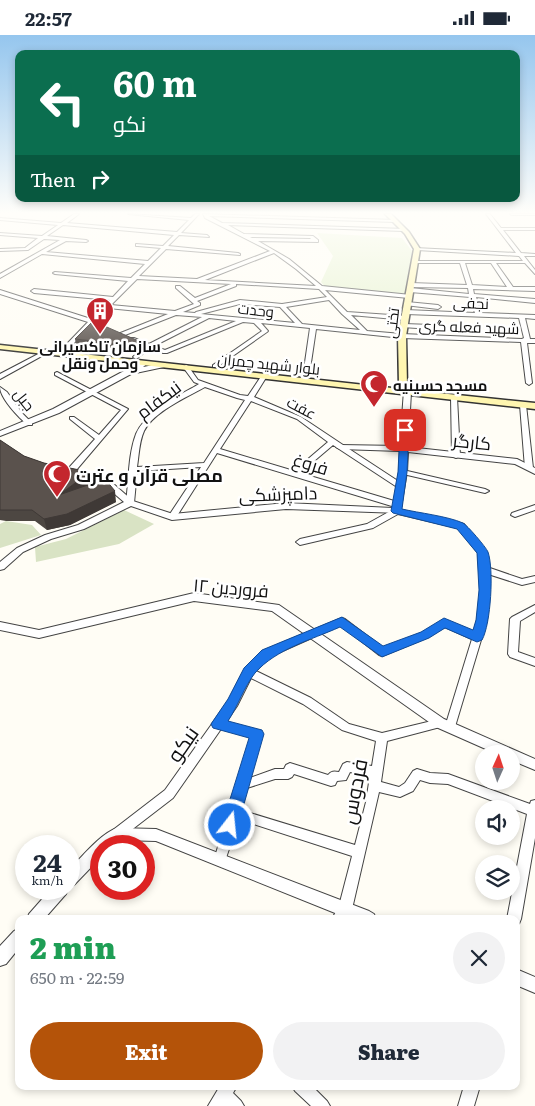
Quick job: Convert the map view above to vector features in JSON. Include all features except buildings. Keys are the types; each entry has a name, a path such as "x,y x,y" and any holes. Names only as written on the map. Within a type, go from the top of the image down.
{"main road":[{"name":"تختی","path":"405,389 402,336 415,264"},
{"name":"بلوار شهید چمران","path":"0,343 214,366 265,374 306,376 454,397 535,406"},
{"name":"بلوار شهید چمران","path":"0,347 535,401"}],"street":[{"path":"0,276 21,264"},
{"path":"64,350 149,264"},
{"path":"197,281 242,264"},
{"path":"291,264 322,289 365,332"},
{"path":"463,264 478,314"},
{"path":"493,264 510,288"},
{"path":"55,273 322,289 410,290 470,286 535,289"},
{"path":"194,300 238,283"},
{"path":"120,335 198,303 178,287"},
{"path":"410,290 535,301"},
{"path":"34,291 114,299"},
{"path":"0,292 92,321 106,328"},
{"path":"0,297 7,294"},
{"path":"190,315 240,302 282,306 330,298"},
{"path":"407,304 438,307"},
{"name":"وحدت","path":"107,306 402,336"},
{"path":"282,306 301,326"},
{"name":"نجفی","path":"344,313 405,319 478,314 535,317"},
{"path":"136,357 149,346 209,317"},
{"path":"522,317 529,383"},
{"path":"405,319 432,327"},
{"path":"113,331 165,352 243,320"},
{"path":"214,366 265,331 256,321"},
{"path":"306,376 313,327"},
{"name":"شهید فعله گری","path":"402,336 535,341"},
{"path":"0,377 46,352"},
{"path":"120,360 128,372"},
{"path":"0,434 30,424 145,363"},
{"path":"128,372 164,365"},
{"name":"عفت","path":"186,367 196,381 239,397 250,398 299,418 332,442 400,485"},
{"path":"57,374 125,409 99,439 64,472"},
{"path":"172,517 265,374"},
{"name":"نیکفام","path":"130,503 140,431 174,401 205,384"},
{"name":"جبل","path":"0,389 5,393 18,413 30,424"},
{"path":"300,542 370,527 397,508 404,449 405,389"},
{"path":"454,397 456,456"},
{"path":"523,405 532,470"},
{"path":"72,418 99,439"},
{"path":"295,474 332,442"},
{"name":"کارگر","path":"340,447 404,449 517,462 532,470"},
{"name":"فروغ","path":"215,450 397,508"},
{"path":"135,469 205,465"},
{"name":"دامپزشکی","path":"64,472 106,482 130,503 172,517 286,506 397,508"},
{"path":"402,472 485,491"},
{"path":"0,567 20,551 48,537 81,527 130,503"},
{"path":"515,515 535,507"},
{"path":"397,508 460,526 482,553 484,569 482,620 445,725"},
{"path":"484,569 522,582 535,579"},
{"name":"۱۲ فروردین","path":"0,626 38,634 194,597 275,608 445,725 491,745"},
{"path":"535,608 514,619 513,653 535,662"},
{"name":"نیکو","path":"117,834 168,794 233,703 249,671 266,654 342,621 382,652 425,635 444,623 477,637"},
{"path":"249,671 307,701 346,727 382,738"},
{"path":"218,724 257,734 220,860"},
{"name":"فردوس","path":"342,914 359,852 382,738 445,725"},
{"name":"۱۲ فروردین","path":"520,758 535,765"},
{"path":"242,783 254,784 267,775 277,772 288,774 290,768 331,781 334,777 342,777 347,767 376,772"},
{"path":"374,785 400,792 409,787 417,774 430,778 448,779 534,808 515,915"},
{"path":"230,825 243,826 247,817 359,852"},
{"path":"117,834 156,835 220,860 342,914"},
{"path":"80,868 90,858"},
{"path":"38,915 51,900"},
{"path":"0,957 15,940"},
{"path":"520,979 535,985"},
{"path":"304,1090 322,1106"},
{"path":"466,1106 471,1090"},
{"path":"223,1096 236,1106"}],"green space":[{"path":"329,264 410,264 405,295 327,289 321,282"},
{"path":"124,510 154,524 119,544 36,562 35,547 66,539"},
{"path":"6,521 32,525 41,535 0,548 0,524"}],"place":[{"name":"سازمان تاکسیرانی وحمل ونقل","path":"100,335"},
{"name":"مسجد حسینیه","path":"374,408"},
{"name":"مصلی قرآن و عترت","path":"57,498"}],"route":[{"path":"230,825 257,734 218,724 233,703 249,671 266,654 342,621 382,652 425,635 444,623 477,637 482,620 485,590 482,553 460,526 397,511 405,430"}]}
